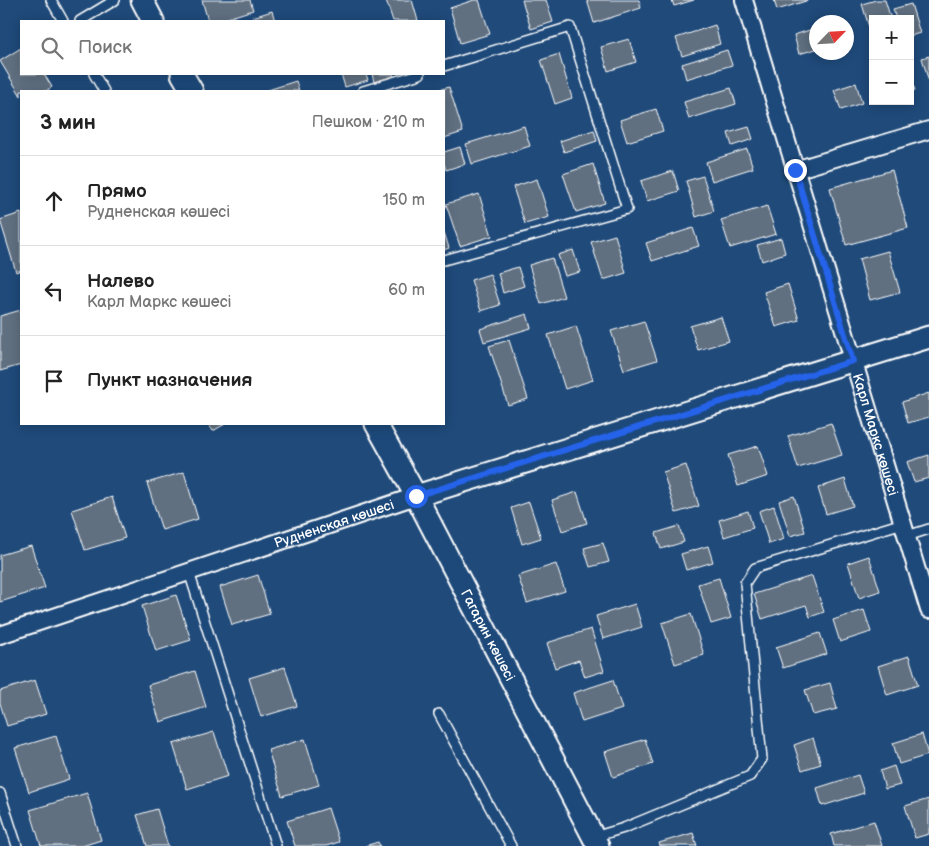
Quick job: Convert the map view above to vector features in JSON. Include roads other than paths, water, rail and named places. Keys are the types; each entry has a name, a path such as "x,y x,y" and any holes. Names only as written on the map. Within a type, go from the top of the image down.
{"street":[{"path":"142,0 152,20"},
{"name":"Карл Маркс көшесі","path":"744,0 929,610"},
{"path":"183,75 191,90"},
{"path":"795,170 929,130"},
{"name":"Рудненская көшесі","path":"0,635 416,496 929,337"},
{"name":"Гагарин көшесі","path":"377,425 416,496 596,841"}],"lane":[{"path":"51,0 62,20"},
{"path":"82,20 116,0"},
{"path":"445,66 570,27 627,209 445,260"},
{"path":"95,75 103,90"},
{"path":"367,90 417,75"},
{"path":"596,841 750,776 762,759 745,583 756,568 905,530 929,529"},
{"path":"189,572 276,846"},
{"path":"439,714 511,846"},
{"path":"0,793 17,846"}]}
